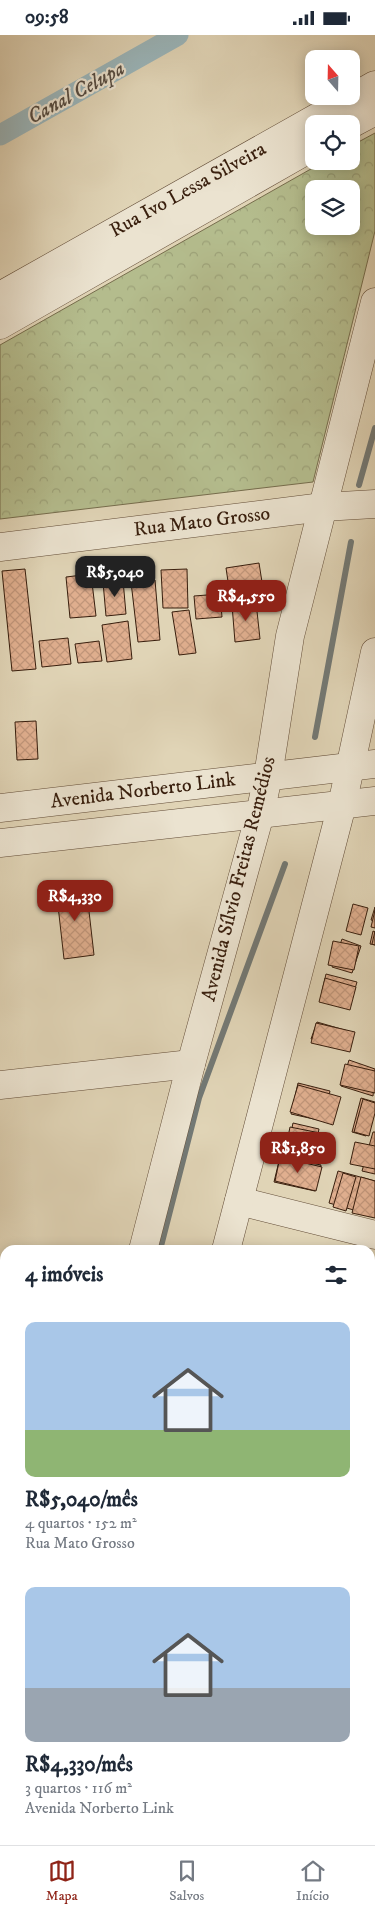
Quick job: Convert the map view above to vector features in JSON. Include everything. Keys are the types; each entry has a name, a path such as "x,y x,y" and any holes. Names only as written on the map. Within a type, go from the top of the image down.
{"street":[{"name":"Rua Ivo Lessa Silveira","path":"0,296 375,85"},
{"path":"360,120 375,111"},
{"name":"Rua Ivo Lessa Silveira","path":"0,325 305,151"},
{"name":"Avenida Sílvio Freitas Remédios","path":"144,1245 191,1064 260,814 268,776 290,636 375,302"},
{"name":"Rua Mato Grosso","path":"0,547 323,507 375,504"},
{"path":"227,1245 342,805 362,765 375,652"},
{"name":"Avenida Norberto Link","path":"0,808 362,765"},
{"name":"Avenida Norberto Link","path":"0,843 375,801"},
{"path":"0,1085 191,1064"},
{"path":"239,1201 375,1235"}],"green space":[{"path":"375,133 375,231 313,482 0,519 0,345 309,170 360,170 360,141"}],"building":[{"path":"259,563 262,582 229,588 226,568"},
{"path":"25,569 36,669 12,671 2,571"},
{"path":"187,569 188,608 163,608 161,570"},
{"path":"91,574 96,616 70,618 66,577"},
{"path":"123,580 126,614 106,616 103,582"},
{"path":"155,580 160,640 138,642 131,582"},
{"path":"220,594 222,617 196,619 194,596"},
{"path":"256,602 260,639 235,642 232,605"},
{"path":"189,610 196,653 179,655 172,612"},
{"path":"128,621 132,659 107,662 102,625"},
{"path":"68,638 71,664 42,667 39,641"},
{"path":"99,641 102,661 78,663 75,644"},
{"path":"36,721 38,759 17,760 15,722"},
{"path":"86,885 94,955 64,959 56,888"},
{"path":"353,904 368,908 361,935 346,931"},
{"path":"375,907 375,921 371,920"},
{"path":"375,910 375,928 371,927"},
{"path":"373,931 375,932 375,945 370,944"},
{"path":"375,931 375,945 372,944"},
{"path":"342,939 361,946 352,973 332,967"},
{"path":"333,941 359,946 354,970 328,965"},
{"path":"326,974 357,982 352,999 322,991"},
{"path":"325,978 356,987 350,1010 319,1002"},
{"path":"317,1022 348,1031 343,1048 311,1039"},
{"path":"316,1023 355,1032 350,1052 311,1043"},
{"path":"349,1060 375,1069 373,1096 341,1086"},
{"path":"345,1064 375,1071 375,1093 340,1085"},
{"path":"298,1083 330,1091 323,1121 291,1114"},
{"path":"298,1085 341,1097 333,1125 290,1112"},
{"path":"361,1098 375,1102 366,1136 352,1132"},
{"path":"363,1099 375,1103 375,1113 369,1136 354,1132"},
{"path":"293,1123 319,1129 313,1156 287,1151"},
{"path":"290,1127 325,1134 320,1159 285,1152"},
{"path":"373,1132 375,1132 375,1174 362,1171"},
{"path":"355,1142 375,1146 375,1169 350,1164"},
{"path":"280,1157 321,1165 315,1191 274,1182"},
{"path":"280,1157 322,1167 316,1191 275,1181"},
{"path":"338,1171 375,1181 375,1216 329,1203"},
{"path":"343,1173 356,1177 346,1211 333,1207"},
{"path":"361,1177 375,1181 375,1218 352,1213"}],"waterway":[{"name":"Canal Celupa","path":"0,135 178,35"},
{"path":"359,485 375,428"},
{"path":"315,737 351,542"},
{"path":"161,1245 199,1098 285,864"}]}
